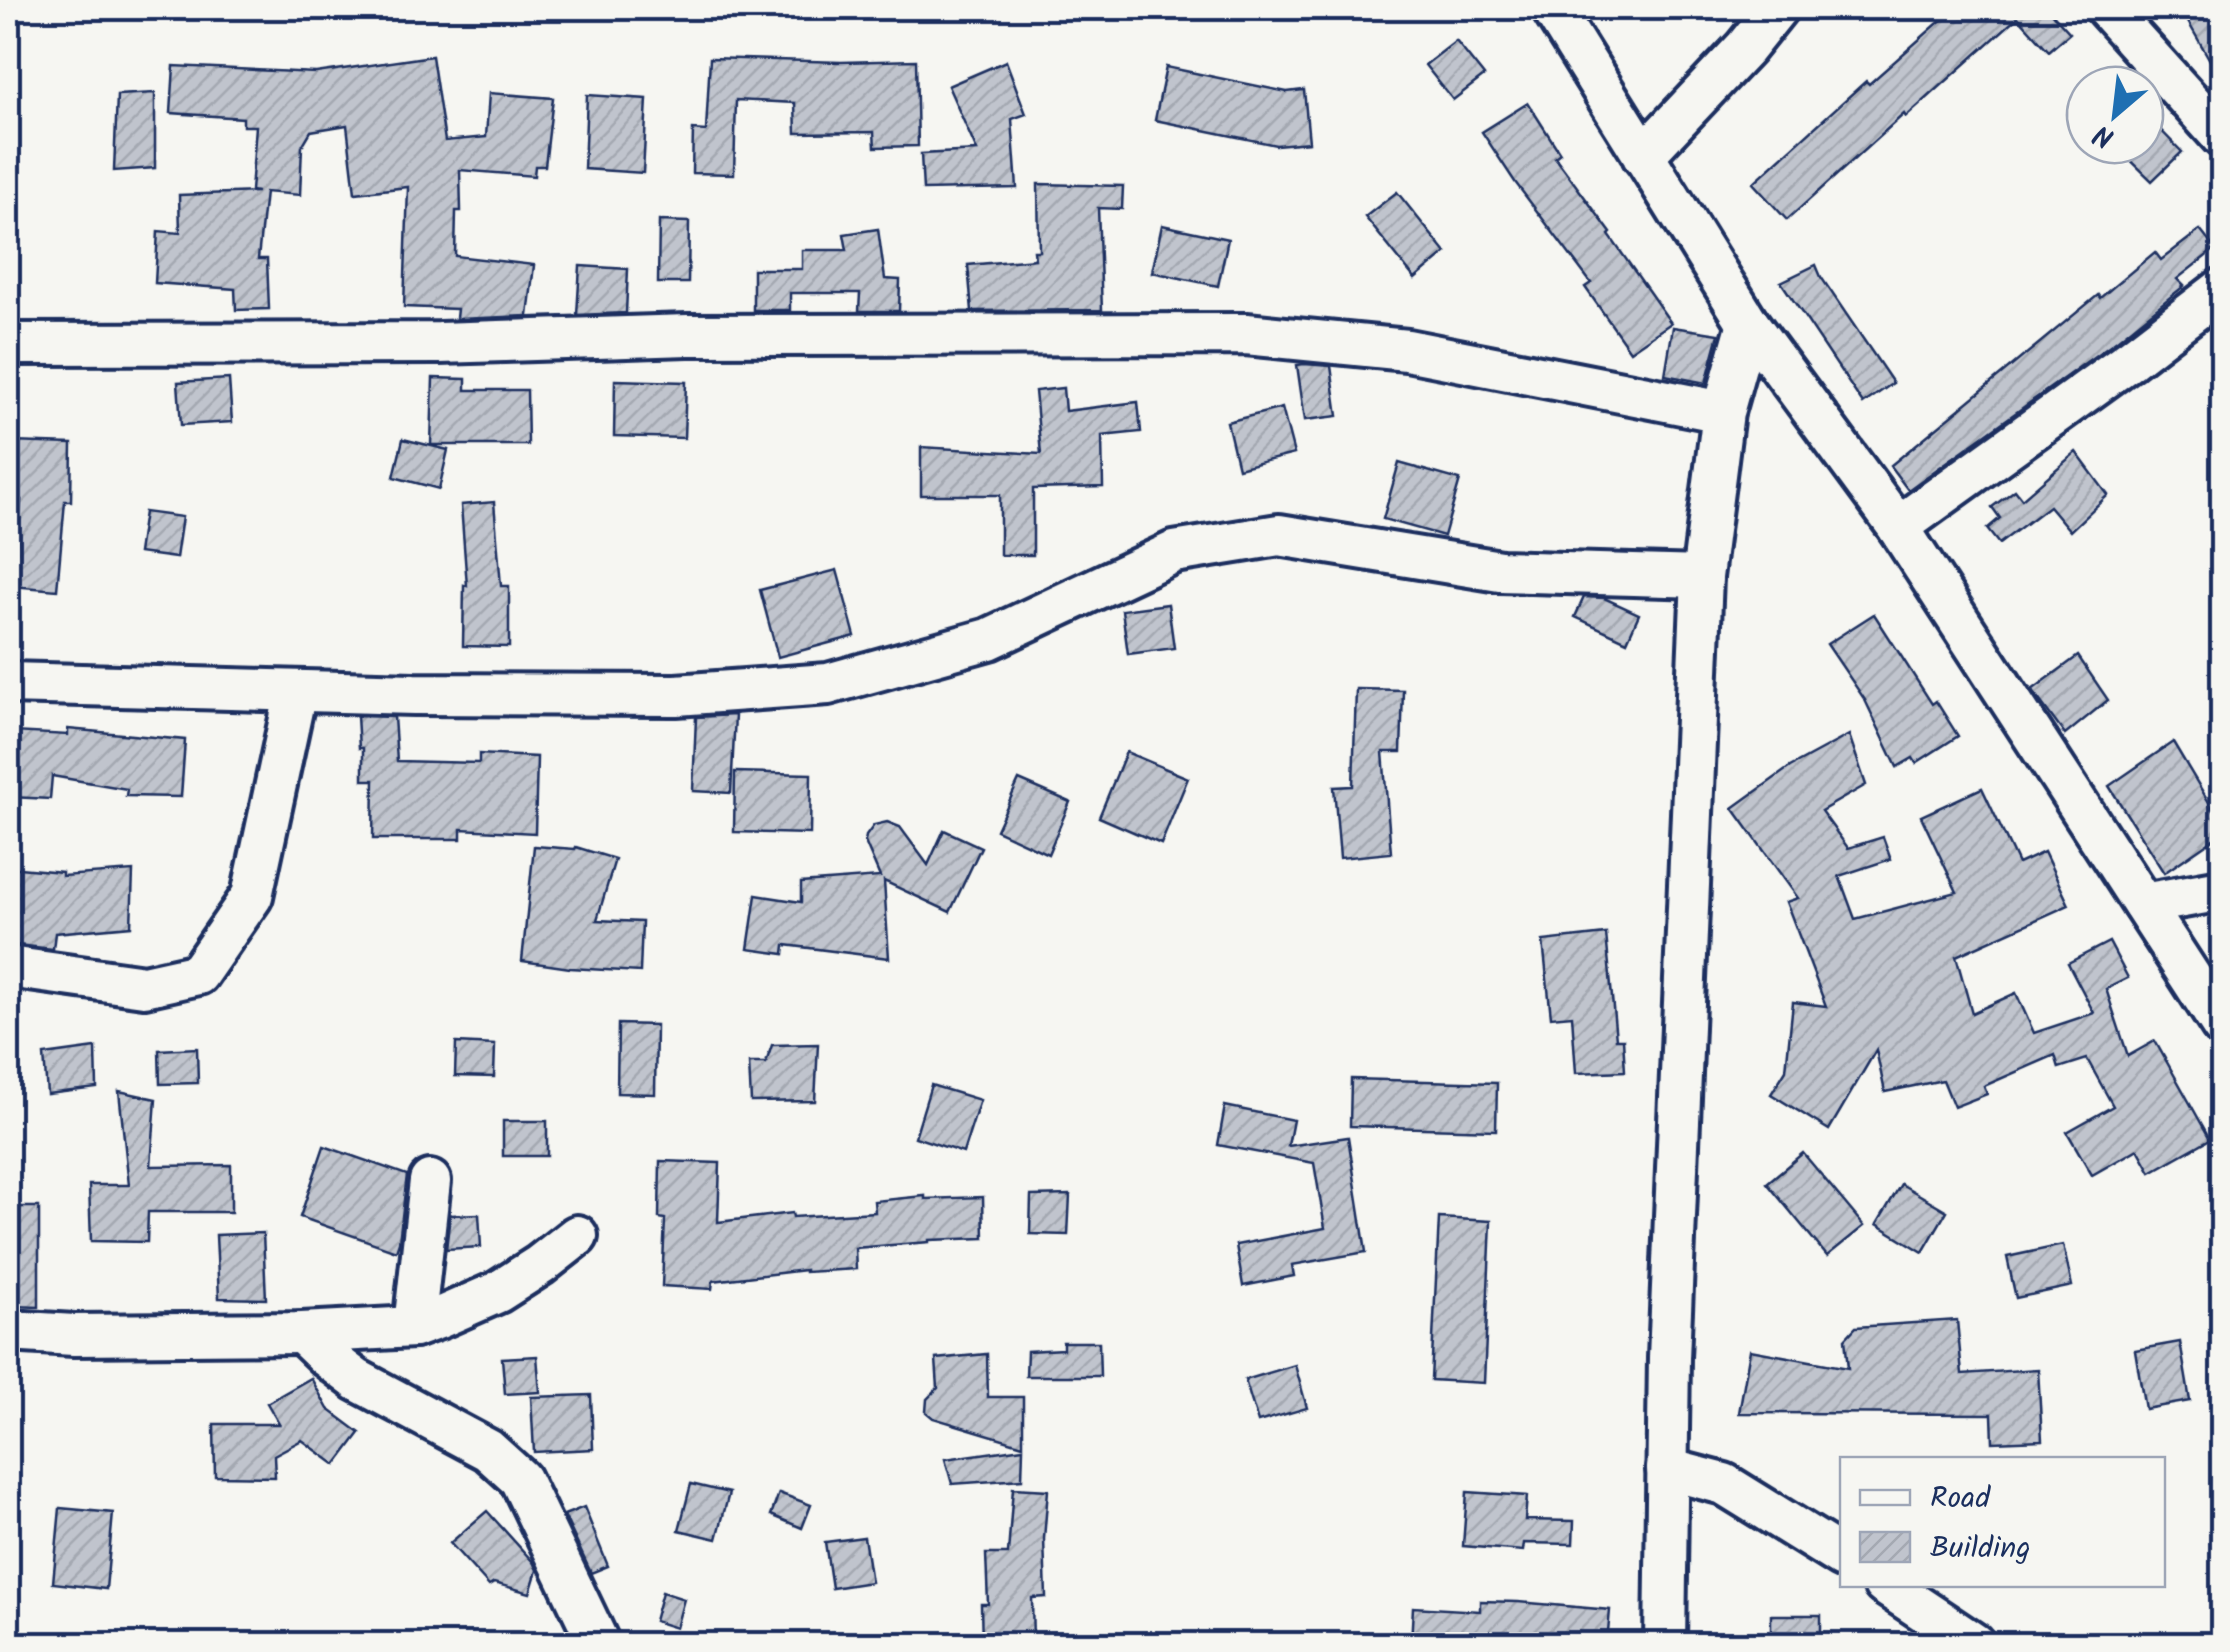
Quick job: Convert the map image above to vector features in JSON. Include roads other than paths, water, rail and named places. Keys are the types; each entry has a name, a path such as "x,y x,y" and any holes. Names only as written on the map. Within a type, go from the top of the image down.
{"street":[{"path":"1552,8 1748,322 1898,527 2222,1026"},
{"path":"1643,156 1746,48 1777,8"},
{"path":"2106,8 2222,137"},
{"path":"1898,527 2222,289"},
{"path":"1665,1644 1670,1319 1702,577 1723,412 1748,322"},
{"path":"8,344 439,343 688,334 1246,334 1406,350 1723,412"},
{"path":"8,683 676,696 828,684 989,640 1174,552 1279,535 1500,571 1702,577"},
{"path":"8,967 144,986 198,974 252,896 296,691"},
{"path":"2143,904 2222,890"},
{"path":"414,1327 430,1181"},
{"path":"8,1331 74,1335 302,1333 414,1327 498,1292 577,1236"},
{"path":"302,1333 357,1380 488,1450 520,1480 600,1644"},
{"path":"1667,1469 1724,1484 1840,1555"},
{"path":"1888,1587 1974,1644"}]}
